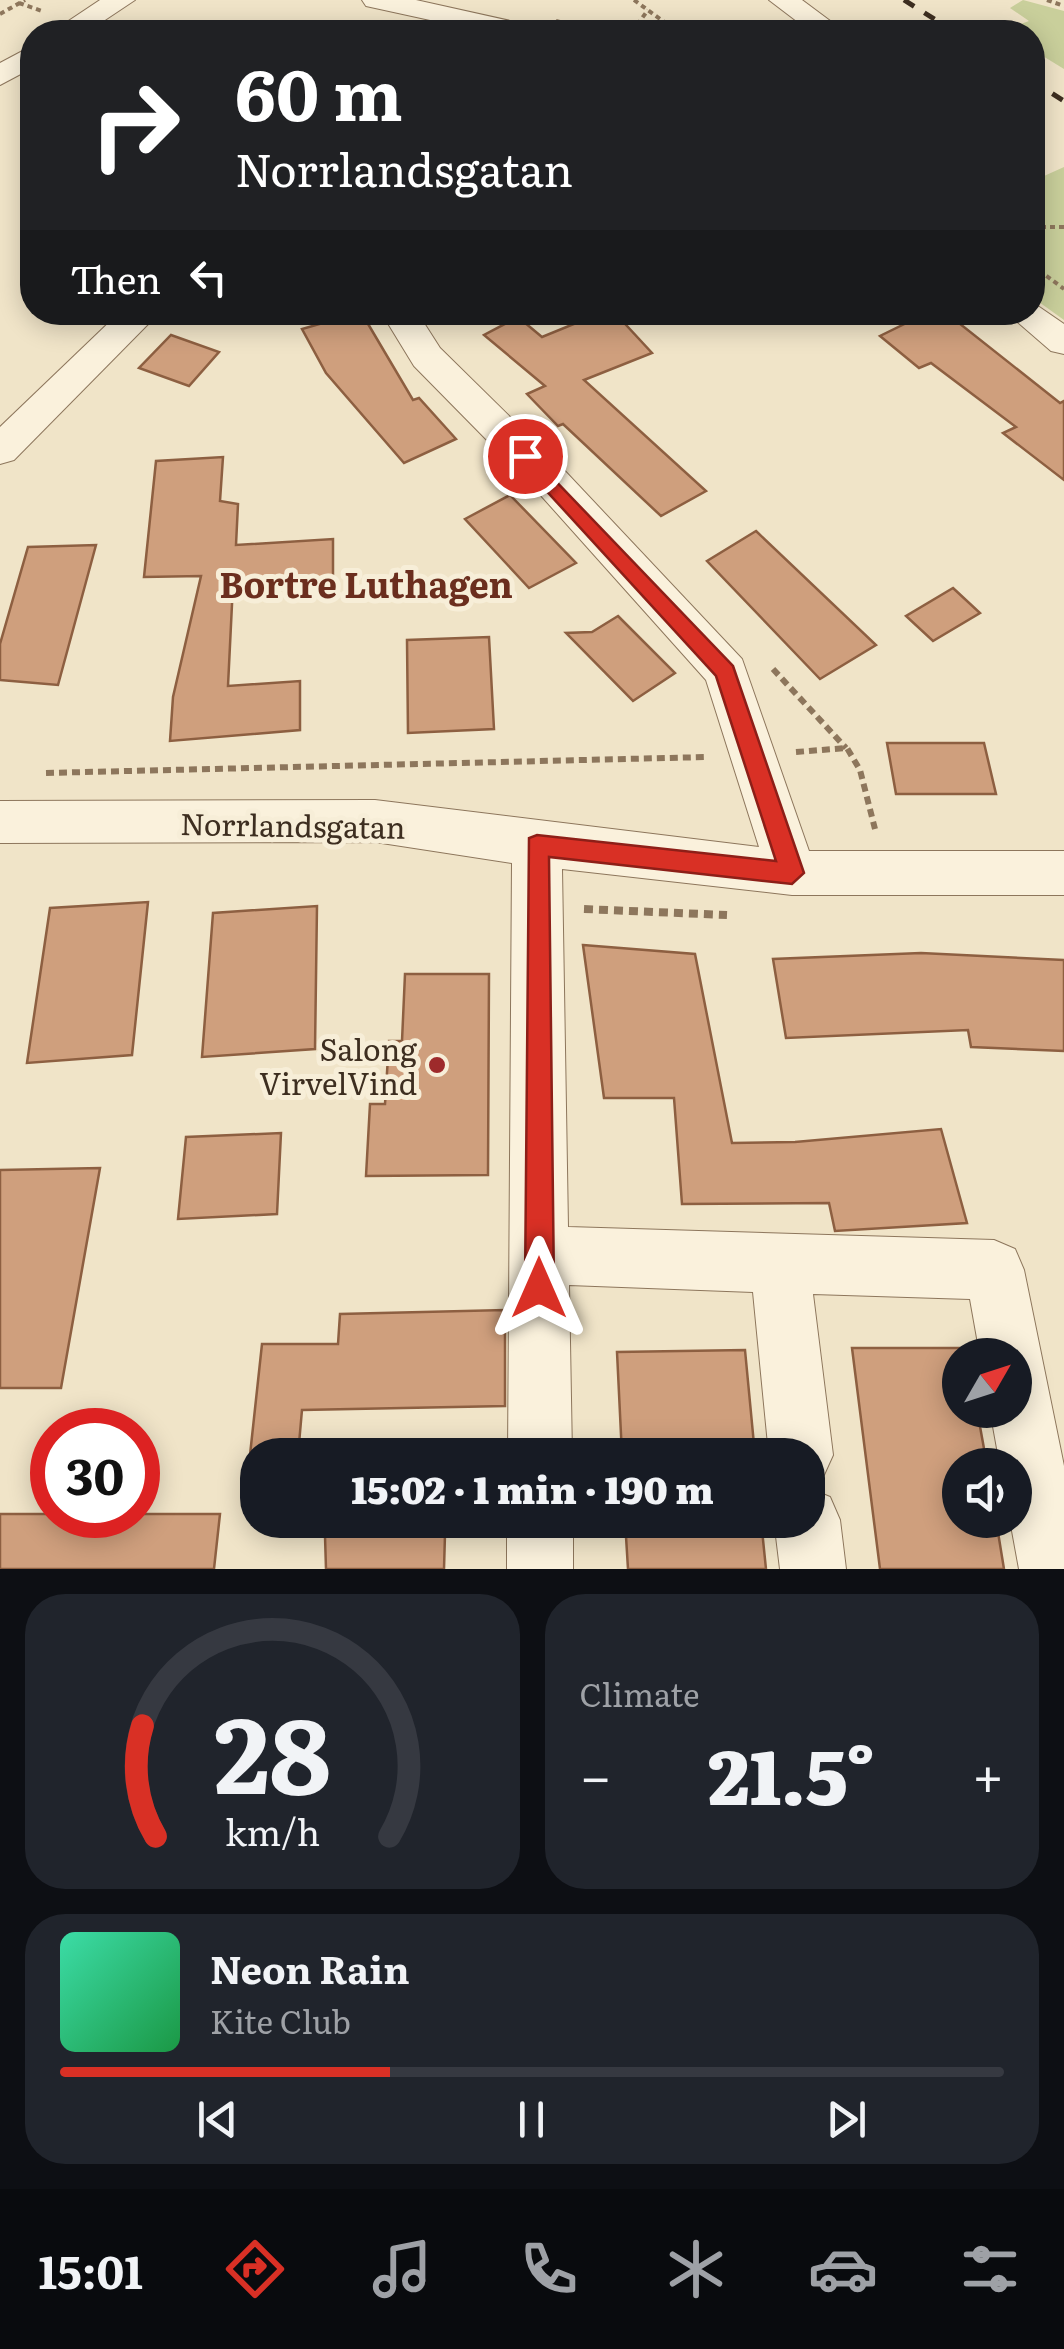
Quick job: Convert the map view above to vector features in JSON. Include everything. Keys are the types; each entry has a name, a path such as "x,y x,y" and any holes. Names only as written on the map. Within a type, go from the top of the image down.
{"street":[{"path":"69,20 96,0"},
{"path":"75,20 121,0"},
{"path":"783,0 811,20"},
{"path":"376,8 450,20"},
{"path":"0,450 129,325"},
{"path":"408,325 427,357 550,480 726,672 792,873"},
{"path":"1041,325 1064,342"},
{"name":"Norrlandsgatan","path":"0,822 375,820 537,846 792,873 1064,874"},
{"path":"537,846 540,1438"},
{"path":"539,1255 994,1270 1008,1338"},
{"path":"780,1263 798,1438"},
{"path":"1025,1428 1052,1569"},
{"path":"540,1538 540,1569"},
{"path":"809,1538 812,1569"}],"path":[{"path":"634,0 662,20"},
{"path":"1048,0 1064,6"},
{"path":"0,14 22,2 51,20"},
{"path":"641,20 648,10"},
{"path":"726,672 756,650 847,748 860,770 870,802 883,873"},
{"path":"36,774 753,756 847,748"}],"green space":[{"path":"1023,0 1064,11 1064,69 1045,57 1045,20 1028,20 1010,8"},
{"path":"1064,167 1064,320 1045,306 1045,176"}],"building":[{"path":"316,325 369,325 413,400 419,398 456,439 404,463 326,373 302,329"},
{"path":"503,325 528,325 542,337 571,325 626,325 652,353 584,380 706,491 661,516 563,424 558,426 527,394 545,386 484,335"},
{"path":"902,325 961,325 1060,403 1064,401 1064,480 1003,433 1016,427 931,363 919,368 880,336"},
{"path":"171,335 219,352 189,386 139,368"},
{"path":"223,457 220,501 238,504 236,545 333,539 333,578 233,584 228,686 300,681 300,730 170,741 173,697 201,576 144,577 156,461"},
{"path":"510,495 576,563 529,588 465,519"},
{"path":"756,531 876,645 820,679 707,561"},
{"path":"96,545 58,685 0,680 0,644 28,547"},
{"path":"953,588 980,613 933,641 906,616"},
{"path":"618,616 675,673 633,701 566,633 592,632"},
{"path":"489,637 494,729 408,733 407,640"},
{"path":"887,743 984,743 996,794 896,794"},
{"path":"148,902 132,1055 27,1063 50,908"},
{"path":"317,906 315,1049 202,1057 213,913"},
{"path":"583,945 695,954 732,1143 795,1142 941,1129 967,1223 835,1231 829,1203 682,1204 674,1098 604,1098"},
{"path":"921,953 1064,960 1064,1051 971,1047 968,1030 786,1038 773,959"},
{"path":"405,974 489,974 488,1175 366,1176 370,1104 385,1104 389,1041 402,1041"},
{"path":"281,1133 277,1214 178,1219 186,1137"},
{"path":"100,1168 61,1388 0,1388 0,1170"},
{"path":"505,1310 505,1406 302,1410 300,1438 252,1438 262,1344 338,1344 340,1314"},
{"path":"852,1348 942,1348 942,1428 980,1428 984,1448 942,1448 942,1538 999,1538 1004,1569 880,1569"},
{"path":"745,1350 753,1438 621,1438 617,1352"},
{"path":"0,1514 30,1514 30,1538 160,1538 160,1514 220,1514 214,1569 0,1569"},
{"path":"325,1538 445,1538 444,1569 326,1569"},
{"path":"626,1538 763,1538 766,1569 628,1569"}],"railway":[{"path":"904,0 936,20"},
{"path":"1045,89 1064,101"}],"place":[{"name":"Salong VirvelVind","path":"437,1065"}],"district":[{"name":"Bortre Luthagen","path":"366,583"}],"route":[{"path":"525,456 726,672 792,873 537,846 539,1288"}]}
